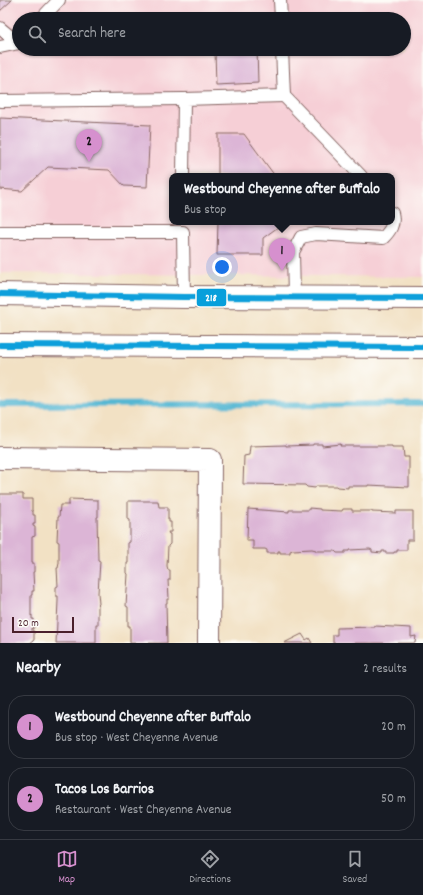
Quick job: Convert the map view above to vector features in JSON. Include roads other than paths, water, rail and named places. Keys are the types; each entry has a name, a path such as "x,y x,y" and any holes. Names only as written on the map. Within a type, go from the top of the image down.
{"main road":[{"path":"0,294 423,298"},
{"path":"0,345 423,347"},
{"path":"0,458 210,460 209,643"}],"lane":[{"path":"48,12 59,0"},
{"path":"280,0 281,12"},
{"path":"0,28 12,37"},
{"path":"0,47 12,44"},
{"path":"282,56 284,96 359,173"},
{"path":"0,101 184,99 284,96"},
{"path":"183,173 184,99"},
{"path":"294,297 293,252 301,237 316,234 382,238 391,230 392,225"},
{"path":"0,232 183,227 184,296"}],"waterway":[{"path":"0,405 423,404"}],"place":[{"name":"Tacos Los Barrios","path":"89,162"},
{"name":"Westbound Cheyenne after Buffalo","path":"282,271"}]}
